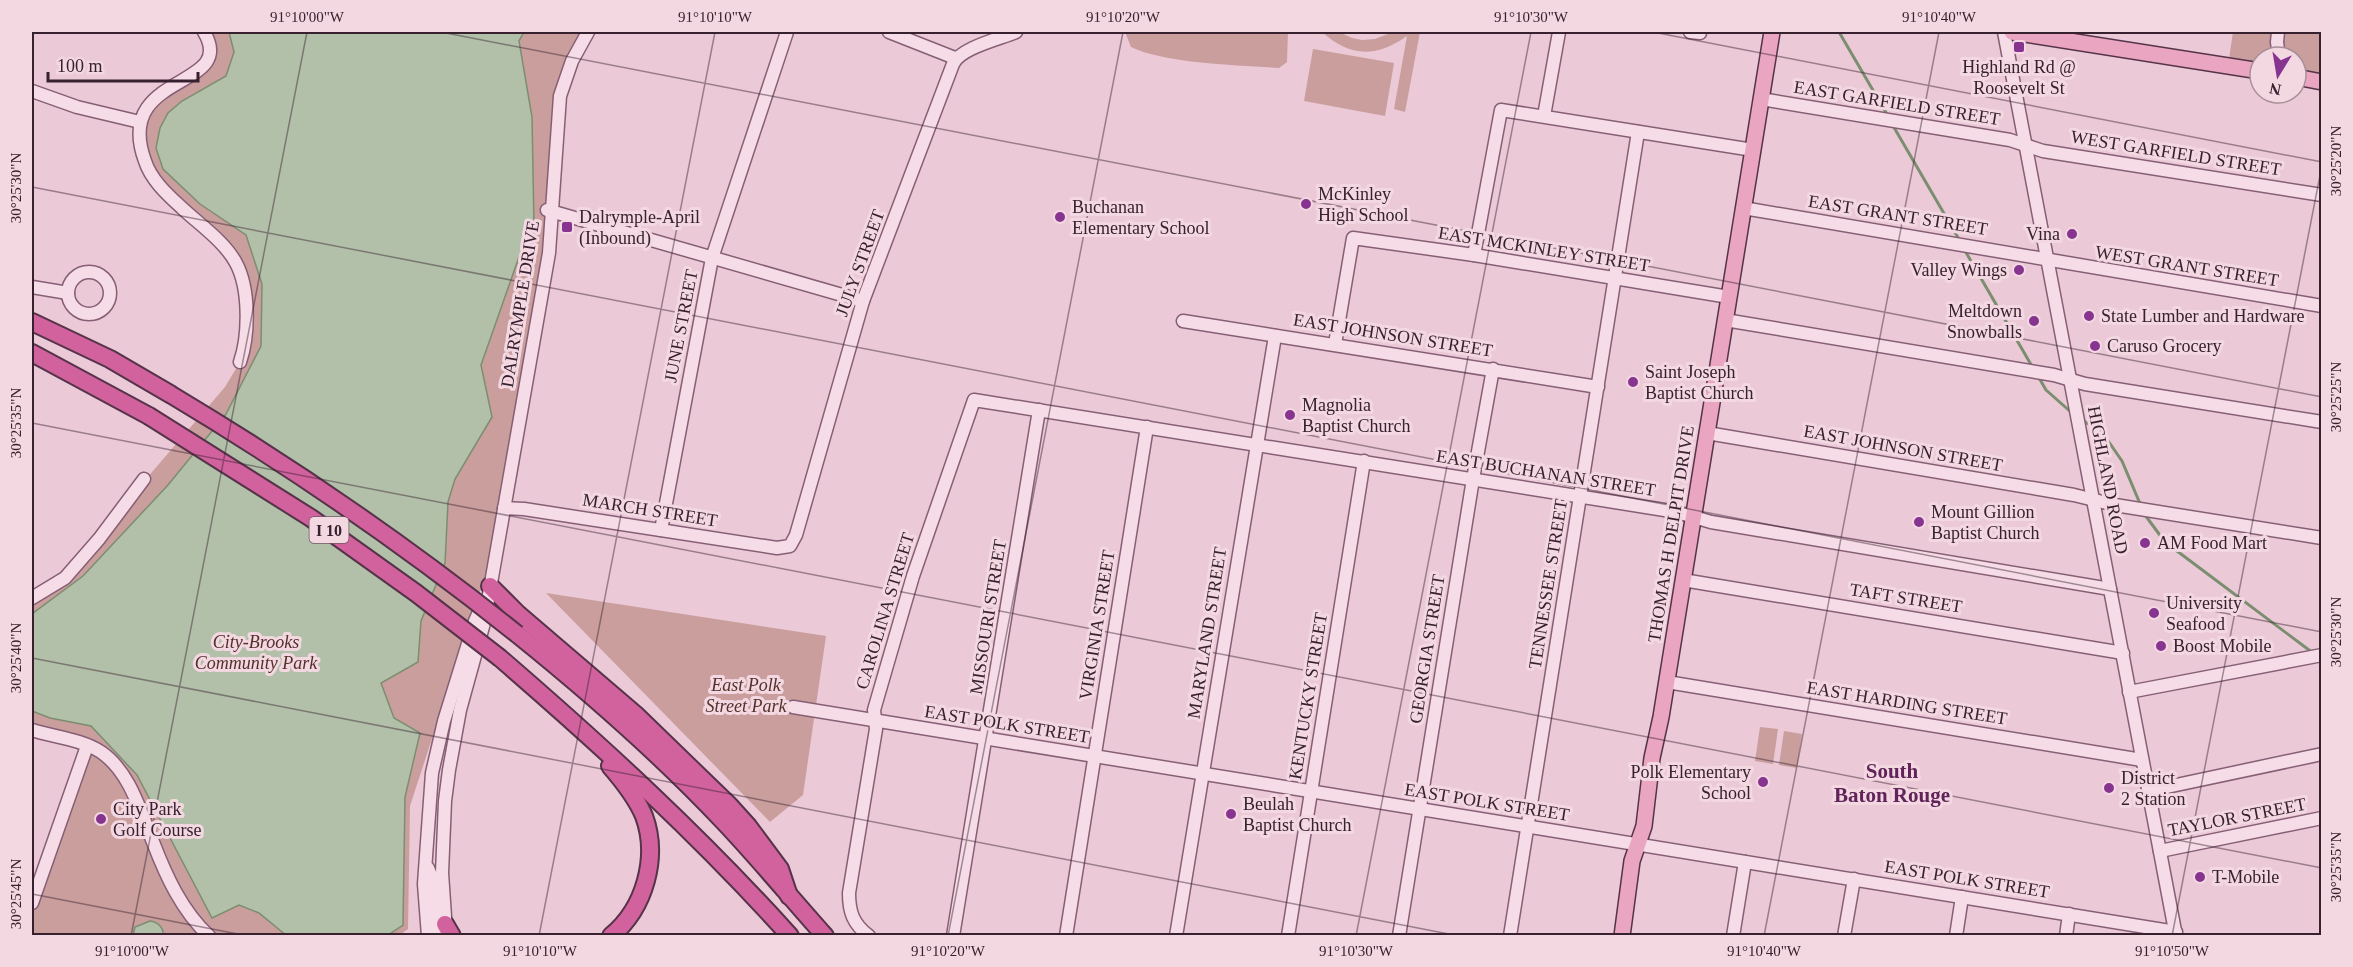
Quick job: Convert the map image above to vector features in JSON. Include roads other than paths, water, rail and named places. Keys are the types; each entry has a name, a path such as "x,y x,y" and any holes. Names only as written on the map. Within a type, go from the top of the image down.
{"highway":[{"name":"I 10","path":"32,322 110,359 170,394 343,503 422,559 518,634 630,731 723,821 825,936"},
{"name":"I 10","path":"32,353 149,416 250,477 334,533 438,609 555,705 681,820 790,936"},
{"path":"490,586 517,613 635,714 730,806 780,869 789,896"},
{"path":"555,705 627,787 639,806 646,824 650,850 646,878 632,913 611,936"}],"main road":[{"name":"THOMAS H DELPIT DRIVE","path":"1623,936 1632,861 1644,826 1652,758 1667,682 1772,32"},
{"path":"2012,32 2248,69"}],"street":[{"path":"204,32 210,49 206,65 157,96 150,104 140,122 141,148 153,178 237,264 243,288 246,316 240,362"},
{"name":"DALRYMPLE DRIVE","path":"445,933 442,873 446,791 460,710 484,623 547,264 560,96 572,61 588,32"},
{"name":"JUNE STREET","path":"661,530 712,258 787,32"},
{"path":"889,32 955,58 1016,32"},
{"path":"1544,116 1559,32"},
{"name":"HIGHLAND ROAD","path":"2004,32 2176,934"},
{"name":"JULY STREET","path":"790,546 796,535 863,301 955,58"},
{"path":"32,91 76,107 140,122"},
{"name":"EAST GARFIELD STREET","path":"1761,99 2010,140 2026,145"},
{"path":"1474,255 1501,110 1753,150"},
{"name":"TENNESSEE STREET","path":"1510,936 1638,132"},
{"name":"WEST GARFIELD STREET","path":"2026,145 2043,151 2322,195"},
{"name":"EAST GRANT STREET","path":"1743,208 2047,259"},
{"path":"550,211 863,301"},
{"name":"EAST MCKINLEY STREET","path":"1335,344 1353,238 1474,255 1729,297"},
{"name":"WEST GRANT STREET","path":"2047,259 2064,264 2322,306"},
{"path":"32,287 68,293"},
{"path":"1725,320 2051,374 2072,386 2085,384 2322,422"},
{"name":"EAST JOHNSON STREET","path":"1183,321 1598,387"},
{"name":"MARYLAND STREET","path":"1176,936 1275,336"},
{"name":"GEORGIA STREET","path":"1399,936 1493,369"},
{"name":"EAST BUCHANAN STREET","path":"975,400 1581,496 1677,512 1710,522 2110,589"},
{"name":"CAROLINA STREET","path":"869,936 858,927 850,910 849,884 876,729 874,710 906,598 975,400"},
{"name":"MISSOURI STREET","path":"953,936 1039,410"},
{"name":"VIRGINIA STREET","path":"1066,936 1147,428"},
{"name":"EAST JOHNSON STREET","path":"1707,433 2115,505 2322,538"},
{"name":"KENTUCKY STREET","path":"1288,936 1364,461"},
{"path":"32,598 65,578 99,539 144,479"},
{"name":"MARCH STREET","path":"504,508 524,509 777,548 790,546"},
{"name":"TAFT STREET","path":"1683,580 2123,652"},
{"name":"DALRYMPLE DRIVE","path":"428,936 424,884 430,799 439,739 475,621 490,586"},
{"path":"2129,692 2322,655"},
{"name":"EAST HARDING STREET","path":"1667,682 2142,760"},
{"name":"EAST POLK STREET","path":"793,706 2069,914 2176,934"},
{"path":"32,730 99,750 110,759 130,789 177,894 191,917 209,936"},
{"path":"32,903 87,746"},
{"path":"2148,791 2322,754"},
{"name":"TAYLOR STREET","path":"2160,851 2322,818"},
{"path":"1733,936 1745,862"},
{"path":"427,866 434,883 445,933"},
{"path":"1844,936 1854,879"},
{"path":"1956,936 1962,897"},
{"path":"2066,936 2069,914"},
{"path":"422,936 426,921"}],"waterway":[{"path":"1839,32 1888,116"},
{"path":"1892,124 1960,241"},
{"path":"1964,249 2033,368"},
{"path":"2038,376 2046,390 2072,413"},
{"path":"2082,420 2102,432 2122,461 2141,506"},
{"path":"2145,515 2165,542 2313,653"}],"place":[{"name":"Highland Rd @ Roosevelt St","path":"2019,47"},
{"name":"McKinley High School","path":"1306,204"},
{"name":"Buchanan Elementary School","path":"1060,217"},
{"name":"Dalrymple-April (Inbound)","path":"567,227"},
{"name":"Vina","path":"2072,234"},
{"name":"Valley Wings","path":"2019,270"},
{"name":"State Lumber and Hardware","path":"2089,316"},
{"name":"Meltdown Snowballs","path":"2034,321"},
{"name":"Caruso Grocery","path":"2095,346"},
{"name":"Saint Joseph Baptist Church","path":"1633,382"},
{"name":"Magnolia Baptist Church","path":"1290,415"},
{"name":"Mount Gillion Baptist Church","path":"1919,522"},
{"name":"AM Food Mart","path":"2145,543"},
{"name":"University Seafood","path":"2154,613"},
{"name":"Boost Mobile","path":"2161,646"},
{"name":"Polk Elementary School","path":"1763,782"},
{"name":"District 2 Station","path":"2109,788"},
{"name":"Beulah Baptist Church","path":"1231,814"},
{"name":"City Park Golf Course","path":"101,819"},
{"name":"T-Mobile","path":"2200,877"}],"district":[{"name":"South Baton Rouge","path":"1892,783"}],"park label":[{"name":"City-Brooks Community Park","path":"256,652"},
{"name":"East Polk Street Park","path":"746,695"}]}
